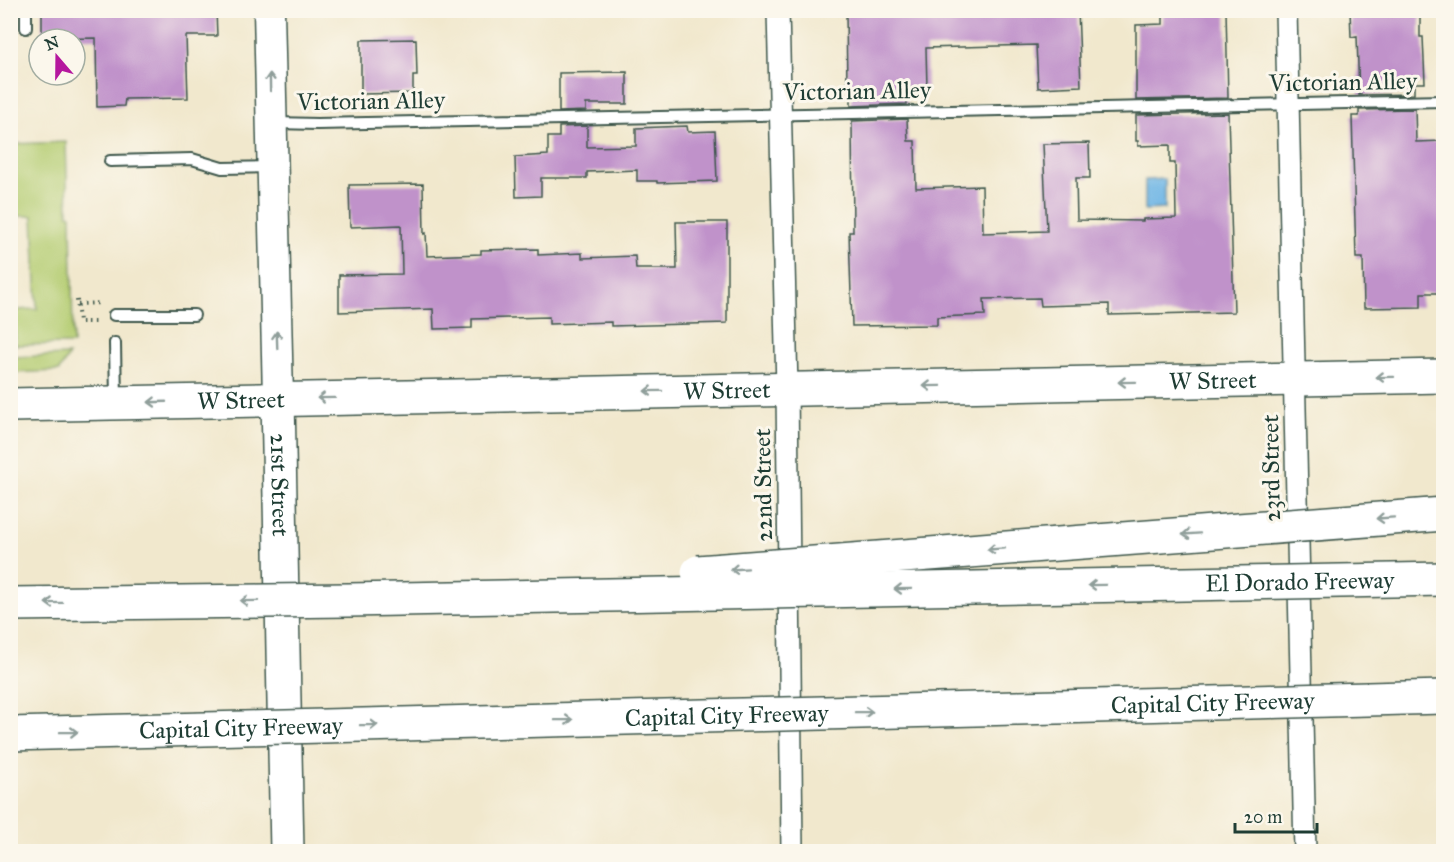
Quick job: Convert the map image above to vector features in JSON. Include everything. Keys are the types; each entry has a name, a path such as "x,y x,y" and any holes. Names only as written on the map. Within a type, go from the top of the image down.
{"main road":[{"name":"21st Street","path":"269,10 287,852"},
{"name":"W Street","path":"10,405 1443,376"},
{"path":"349,600 1443,514"},
{"path":"10,603 349,600 1156,584 1443,566"},
{"name":"El Dorado Freeway","path":"1156,584 1443,579"},
{"name":"Capital City Freeway","path":"10,734 1443,697"}],"street":[{"name":"22nd Street","path":"778,10 787,389 792,852"},
{"name":"23rd Street","path":"1286,10 1305,852"}],"lane":[{"path":"26,10 26,28"},
{"name":"Victorian Alley","path":"271,123 341,124 781,113 1443,101"},
{"path":"110,161 192,159 222,168 272,167"},
{"path":"114,315 194,315"},
{"path":"115,344 116,403"}],"path":[{"path":"79,322 77,302 101,303"},
{"path":"10,341 12,353"}],"green space":[{"path":"66,142 68,214 71,215 73,344 16,345 14,310 37,309 33,216 11,216 11,144"},
{"path":"69,355 59,371 11,373 11,357"}],"water":[{"path":"1165,179 1165,209 1145,210 1145,180"}],"building":[{"path":"42,10 216,10 217,36 186,36 188,98 125,99 124,106 97,107 96,38 87,38 87,27 42,27"},
{"path":"846,10 1078,10 1081,86 1038,88 1036,45 926,48 927,88 906,88 907,104 851,106 851,85 847,85"},
{"path":"1163,10 1226,10 1228,98 1136,100 1136,25 1163,24"},
{"path":"1350,10 1420,10 1420,37 1423,37 1425,83 1414,83 1414,94 1359,95 1357,36 1351,37"},
{"path":"416,39 417,76 413,76 413,93 361,94 361,40"},
{"path":"627,72 627,104 586,104 586,111 559,112 559,73"},
{"path":"1415,109 1416,142 1443,141 1443,293 1421,293 1421,307 1364,308 1363,258 1356,258 1352,116 1359,116 1359,110"},
{"path":"1228,113 1234,312 1109,315 1109,304 1041,306 1040,298 984,299 985,315 937,317 937,325 852,326 849,232 853,232 852,121 907,119 908,141 915,141 916,188 982,186 983,233 1047,231 1043,144 1089,143 1090,178 1076,178 1077,220 1143,221 1143,219 1176,218 1175,163 1170,163 1170,145 1138,146 1136,115"},
{"path":"587,126 587,147 636,146 636,128 687,126 688,132 715,131 717,181 657,183 657,181 637,181 637,170 587,172 587,178 541,178 541,196 516,197 515,157 548,155 548,137 559,137 559,127"},
{"path":"423,184 427,256 481,254 481,250 538,249 538,255 582,253 582,258 635,256 636,269 677,269 676,222 727,222 727,323 611,326 611,322 549,324 549,317 472,319 472,328 434,329 433,309 339,312 339,275 402,274 401,225 350,227 349,185"}]}
